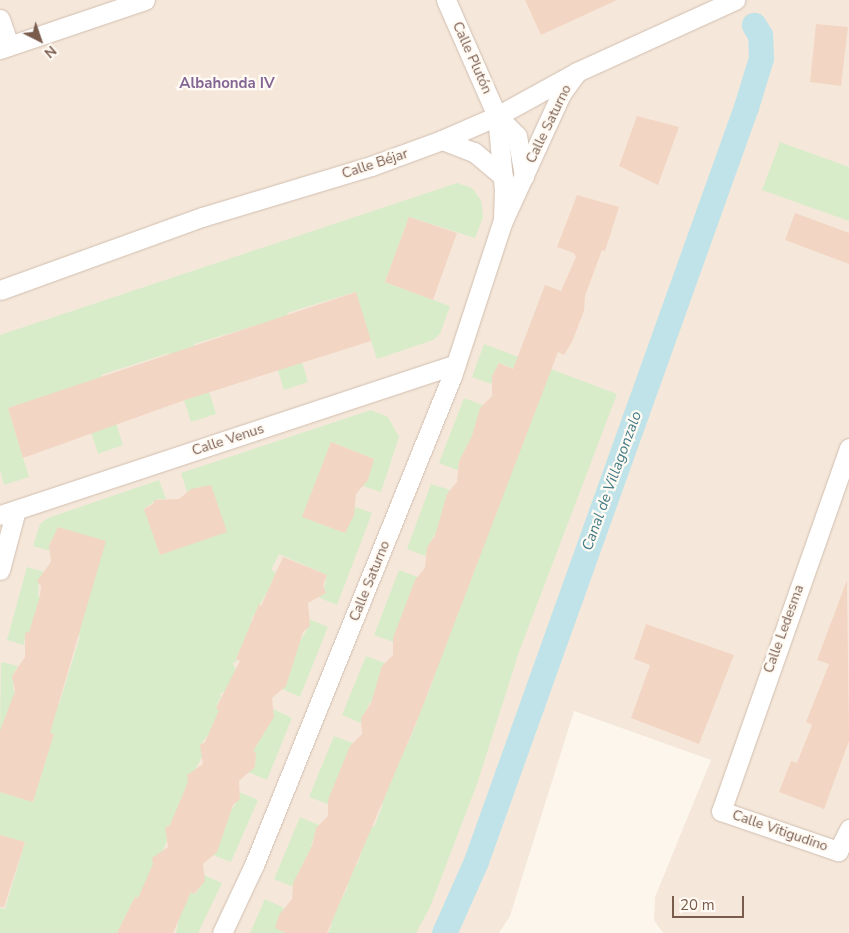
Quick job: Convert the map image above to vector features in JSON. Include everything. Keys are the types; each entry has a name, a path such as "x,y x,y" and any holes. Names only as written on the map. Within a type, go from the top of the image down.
{"street":[{"path":"0,19 5,47 145,0"},
{"name":"Calle Plutón","path":"446,0 497,116"},
{"name":"Calle Béjar","path":"0,290 202,217 371,166 442,140 497,116 577,72 734,0"},
{"name":"Calle Saturno","path":"222,933 258,856 456,364 502,223 561,94 577,72"},
{"name":"Calle Saturno","path":"497,116 503,176 502,223"},
{"name":"Calle Saturno","path":"497,116 517,136 524,176"},
{"path":"442,140 474,152 503,176"},
{"name":"Calle Venus","path":"8,512 456,364"},
{"name":"Calle Ledesma","path":"721,811 849,448"},
{"path":"0,570 8,512"},
{"name":"Calle Vitigudino","path":"721,811 838,851 849,829"}],"shaded area":[{"path":"0,0 849,0 849,933 663,933 654,920 655,897 711,760 574,711 510,916 499,933 0,933"}],"green space":[{"path":"780,142 849,167 849,221 762,190"},
{"path":"457,183 472,188 481,200 483,217 475,238 409,217 385,282 450,306 440,334 433,340 377,359 355,292 287,313 308,382 284,390 263,323 194,344 216,414 191,422 169,353 101,375 123,445 98,454 80,397 19,404 8,408 29,477 4,485 0,470 0,335"},
{"path":"484,344 617,394 519,652 477,784 430,907 416,933 328,933 332,925 328,924 348,887 298,875 293,887 274,879 300,817 319,825 311,846 357,865 370,826 374,827 383,804 333,792 328,804 309,797 334,736 353,743 347,756 391,783 404,744 407,745 417,722 370,702 361,723 342,715 366,656 385,663 381,676 425,701 434,678 431,676 448,639 398,629 393,642 374,635 399,570 418,577 413,590 457,615 481,553 434,535 425,556 407,549 431,484 450,490 445,504 489,529 459,461 458,470 439,463 464,398 483,405 478,418 546,381 499,363 491,384 472,377"},
{"path":"371,410 388,417 399,437 381,492 363,486 374,459 331,442 303,517 345,533 355,507 372,513 337,605 318,597 323,593 327,575 279,554 271,570 276,572 269,589 251,620 300,641 308,628 309,619 328,627 300,697 282,689 240,649 236,659 238,660 233,663 237,673 226,691 220,694 223,699 220,698 216,708 264,729 273,709 292,718 267,780 248,772 256,753 210,732 200,746 204,753 184,791 231,811 238,800 239,792 258,800 231,862 213,855 219,846 170,825 165,828 169,836 162,853 149,874 195,894 203,883 204,875 222,883 198,933 176,933 179,918 135,897 117,933 0,933 0,908 5,909 25,842 0,835 0,792 33,802 53,735 0,731 1,662 18,666 14,673 13,690 59,704 80,636 69,633 29,632 25,636 24,645 7,640 27,567 44,572 39,578 38,596 75,606 55,538 50,542 50,551 33,546 40,524 48,518 159,480 166,499 158,499 144,509 157,544 200,488 187,492 181,473"},
{"path":"265,899 284,908 279,920 286,933 250,933"}],"building":[{"path":"525,0 617,0 541,35"},
{"path":"816,24 848,27 841,86 810,82"},
{"path":"637,116 679,127 658,185 619,166"},
{"path":"577,195 619,207 605,251 602,250 585,296 584,311 572,342 564,355 558,352 419,716 327,933 286,933 275,928 279,915 292,899 293,883 312,846 316,828 328,816 328,800 350,746 362,734 361,718 371,703 382,666 393,655 393,638 415,580 425,568 427,547 435,536 447,494 457,482 459,461 472,436 480,408 492,396 492,376 499,363 513,369 545,285 561,291 576,257 574,253 557,247"},
{"path":"795,213 849,233 849,264 785,240"},
{"path":"409,217 457,233 433,300 385,282"},
{"path":"356,292 371,341 185,400 23,458 8,408"},
{"path":"331,442 374,459 368,480 356,494 354,515 345,533 302,517"},
{"path":"211,485 227,532 160,555 144,509 153,504 155,500 179,499 191,489"},
{"path":"58,527 106,541 50,733 54,734 33,802 0,792 0,731 15,691 12,676 25,657 25,633 29,632 40,596 41,586 37,581 51,562 49,546"},
{"path":"283,557 327,575 323,585 326,593 308,603 310,626 303,632 286,686 272,698 274,717 253,751 256,753 255,767 239,781 240,799 233,805 217,852 203,864 205,881 194,894 191,892 173,933 117,933 135,897 138,898 153,864 152,858 168,847 165,828 170,825 188,782 187,775 203,764 200,745 205,742 219,710 216,708 240,661 236,659 259,604 261,606"},
{"path":"847,580 849,741 824,809 779,792 791,761 797,763 812,725 806,722 829,664 817,660"},
{"path":"646,624 734,655 699,744 631,718 650,665 634,659"},
{"path":"0,835 25,842 4,907 0,907"}],"waterway":[{"name":"Canal de Villagonzalo","path":"444,933 476,861 746,107 761,58 760,35 754,25"}],"district":[{"name":"Albahonda IV","path":"227,84"}]}
